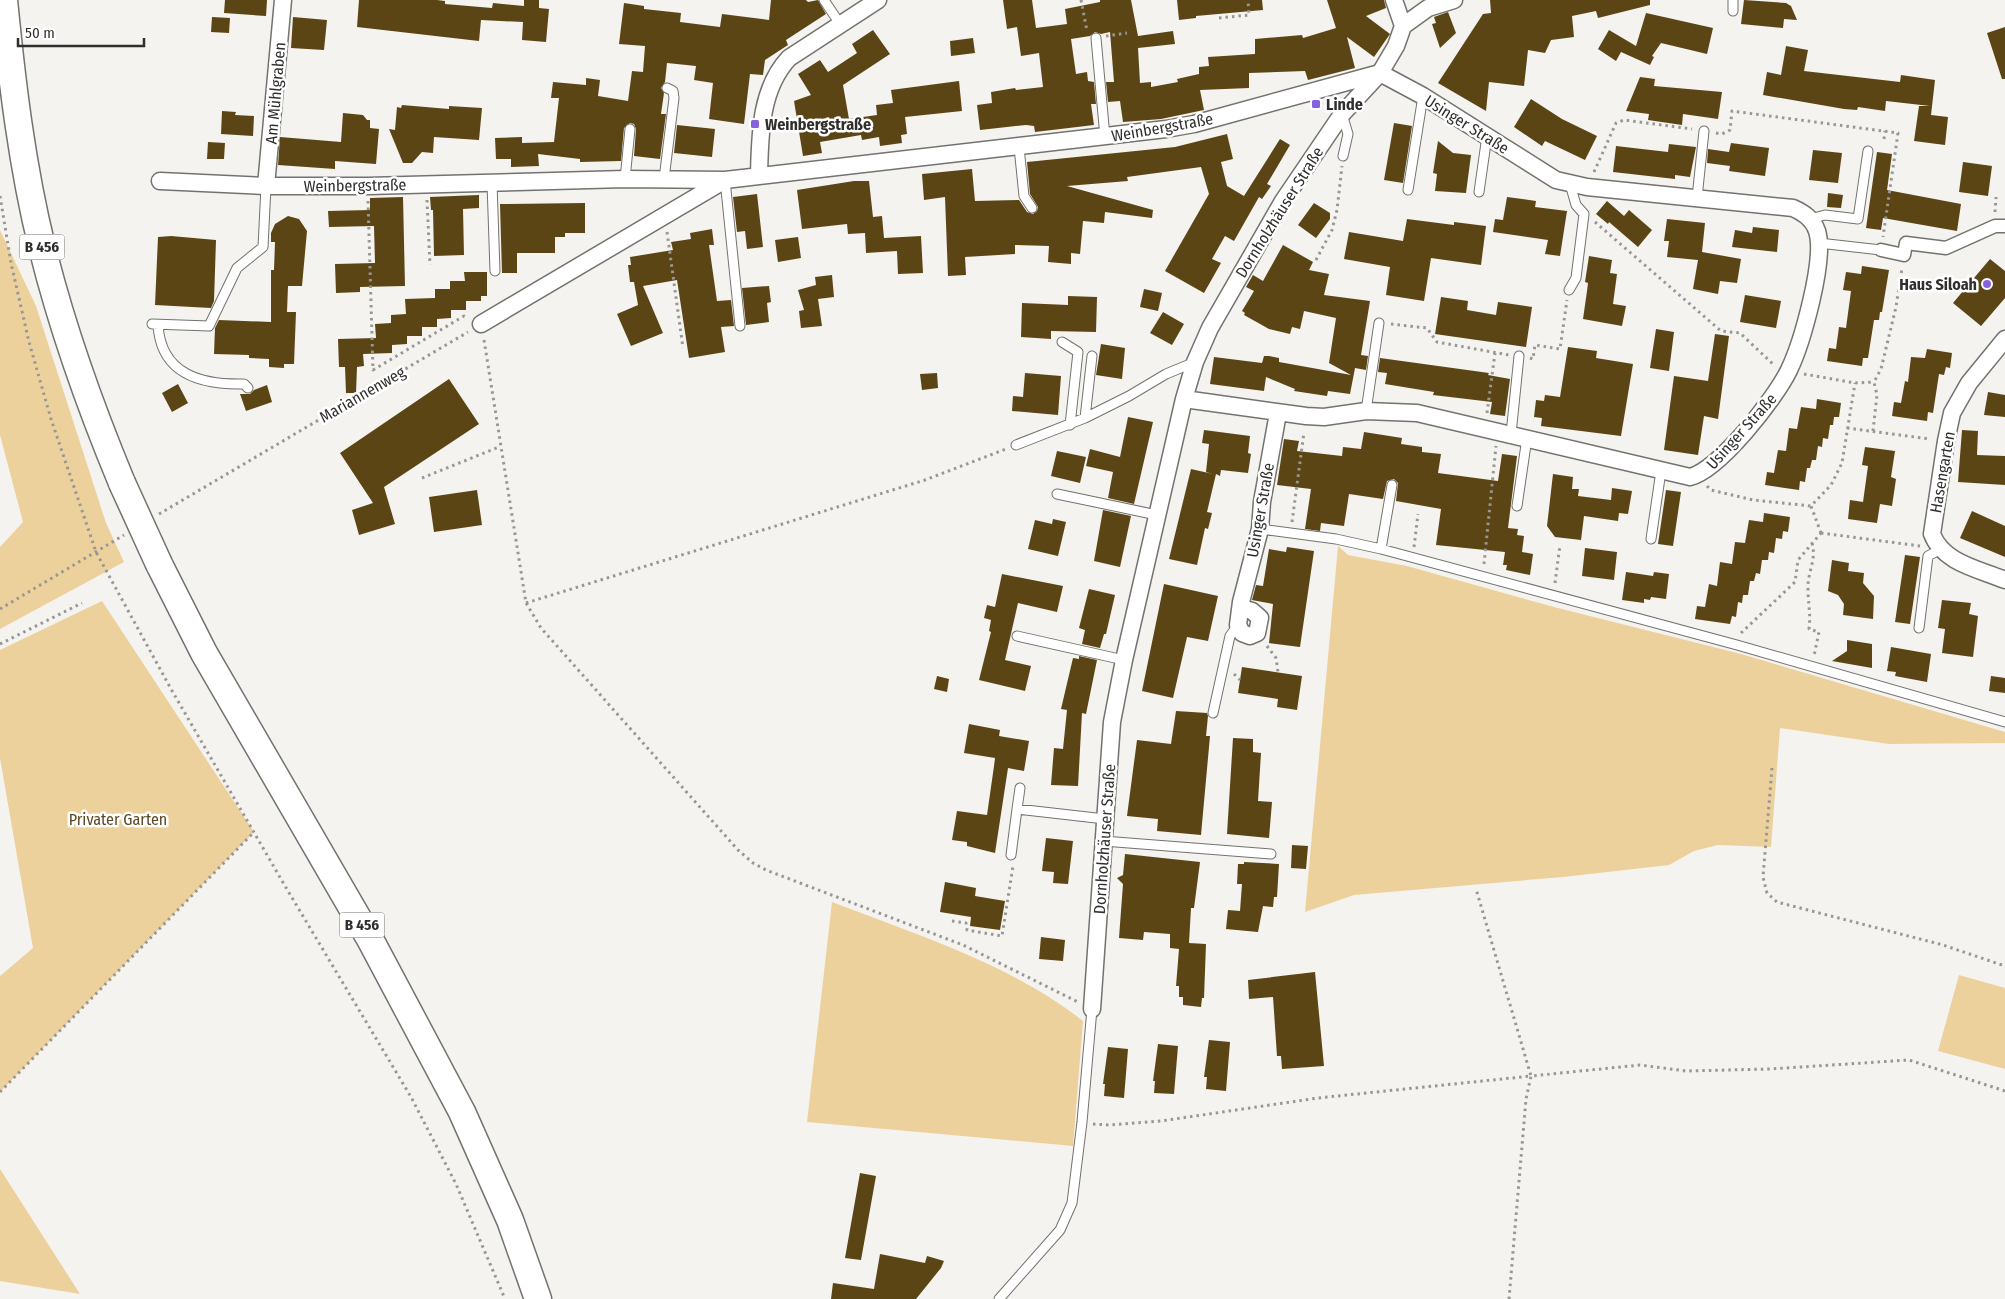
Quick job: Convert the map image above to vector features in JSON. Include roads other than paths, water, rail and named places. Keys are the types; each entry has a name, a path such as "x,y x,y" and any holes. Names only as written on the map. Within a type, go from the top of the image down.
{"main road":[{"name":"B 456","path":"4,0 12,77 42,246 64,328 86,392 122,483 159,564 204,653 370,939 462,1112 510,1220 538,1299"}],"street":[{"name":"Am Mühlgraben","path":"266,186 283,0"},
{"path":"759,176 762,122 772,81 788,58 878,0"},
{"path":"1394,0 1403,26 1428,8 1454,0"},
{"name":"Dornholzhäuser Straße","path":"1092,1009 1112,722 1124,660 1157,516 1184,399 1195,362 1210,328 1283,201 1342,114 1380,73 1396,46 1403,26"},
{"name":"Weinbergstraße","path":"160,181 266,186 368,186 625,179 725,180 1105,137 1194,124 1380,73"},
{"name":"Usinger Straße","path":"1184,399 1306,416 1324,417 1366,411 1417,413 1681,476 1696,475 1716,462 1762,411 1788,372 1799,346 1807,316 1819,243 1816,230 1810,219 1793,208 1587,187 1556,180 1423,96 1380,73"},
{"path":"481,324 725,180"},
{"path":"1881,250 1904,255 1906,243 1946,248 1995,226 2003,226"},
{"name":"Hasengarten","path":"1941,549 1932,534 1932,526 1952,413 1962,395 2005,338"},
{"name":"Usinger Straße","path":"1238,625 1260,529 1262,502 1278,413"},
{"path":"1941,549 1955,560 2004,578"},
{"path":"1238,625 1242,633 1250,636 1257,634 1260,618 1252,611 1241,608"}],"lane":[{"path":"824,0 840,24"},
{"path":"1733,0 1733,11"},
{"path":"1096,38 1105,137"},
{"path":"664,179 674,98 673,92 667,88"},
{"path":"1408,190 1423,96"},
{"path":"1342,114 1348,134 1343,156"},
{"path":"625,179 630,128"},
{"path":"1697,198 1704,131"},
{"path":"1480,192 1487,136"},
{"path":"1019,147 1024,196 1032,208"},
{"path":"1810,219 1825,215 1858,219 1868,151"},
{"path":"725,180 740,326"},
{"path":"492,183 495,271"},
{"path":"1569,290 1576,278 1584,214 1576,205 1570,184"},
{"path":"248,388 244,384 209,383 183,372 162,348 155,324 209,326 237,268 263,247 266,186"},
{"path":"1819,243 1881,250"},
{"path":"1366,411 1379,323"},
{"path":"1062,342 1078,352 1070,425"},
{"path":"1085,418 1092,356"},
{"path":"1498,432 1518,356"},
{"path":"1016,445 1070,425 1129,396 1166,374 1195,362"},
{"path":"1518,506 1527,438"},
{"path":"1651,539 1661,472"},
{"path":"1380,549 1392,485"},
{"path":"1057,494 1157,516"},
{"path":"1260,529 1336,539 1380,549 1738,645 2005,722"},
{"path":"1920,628 1928,556 1941,549"},
{"name":"Usinger Straße","path":"1213,713 1230,636 1238,625"},
{"path":"1017,636 1124,660"},
{"path":"1011,855 1020,788"},
{"path":"1016,810 1105,819"},
{"path":"1103,841 1271,854"},
{"name":"Dornholzhäuser Straße","path":"998,1299 1060,1230 1068,1215 1075,1186 1092,1009"}],"place":[{"name":"Linde","path":"1316,104"},
{"name":"Weinbergstraße","path":"755,124"},
{"name":"Haus Siloah","path":"1987,284"}],"park label":[{"name":"Privater Garten","path":"118,819"}]}
